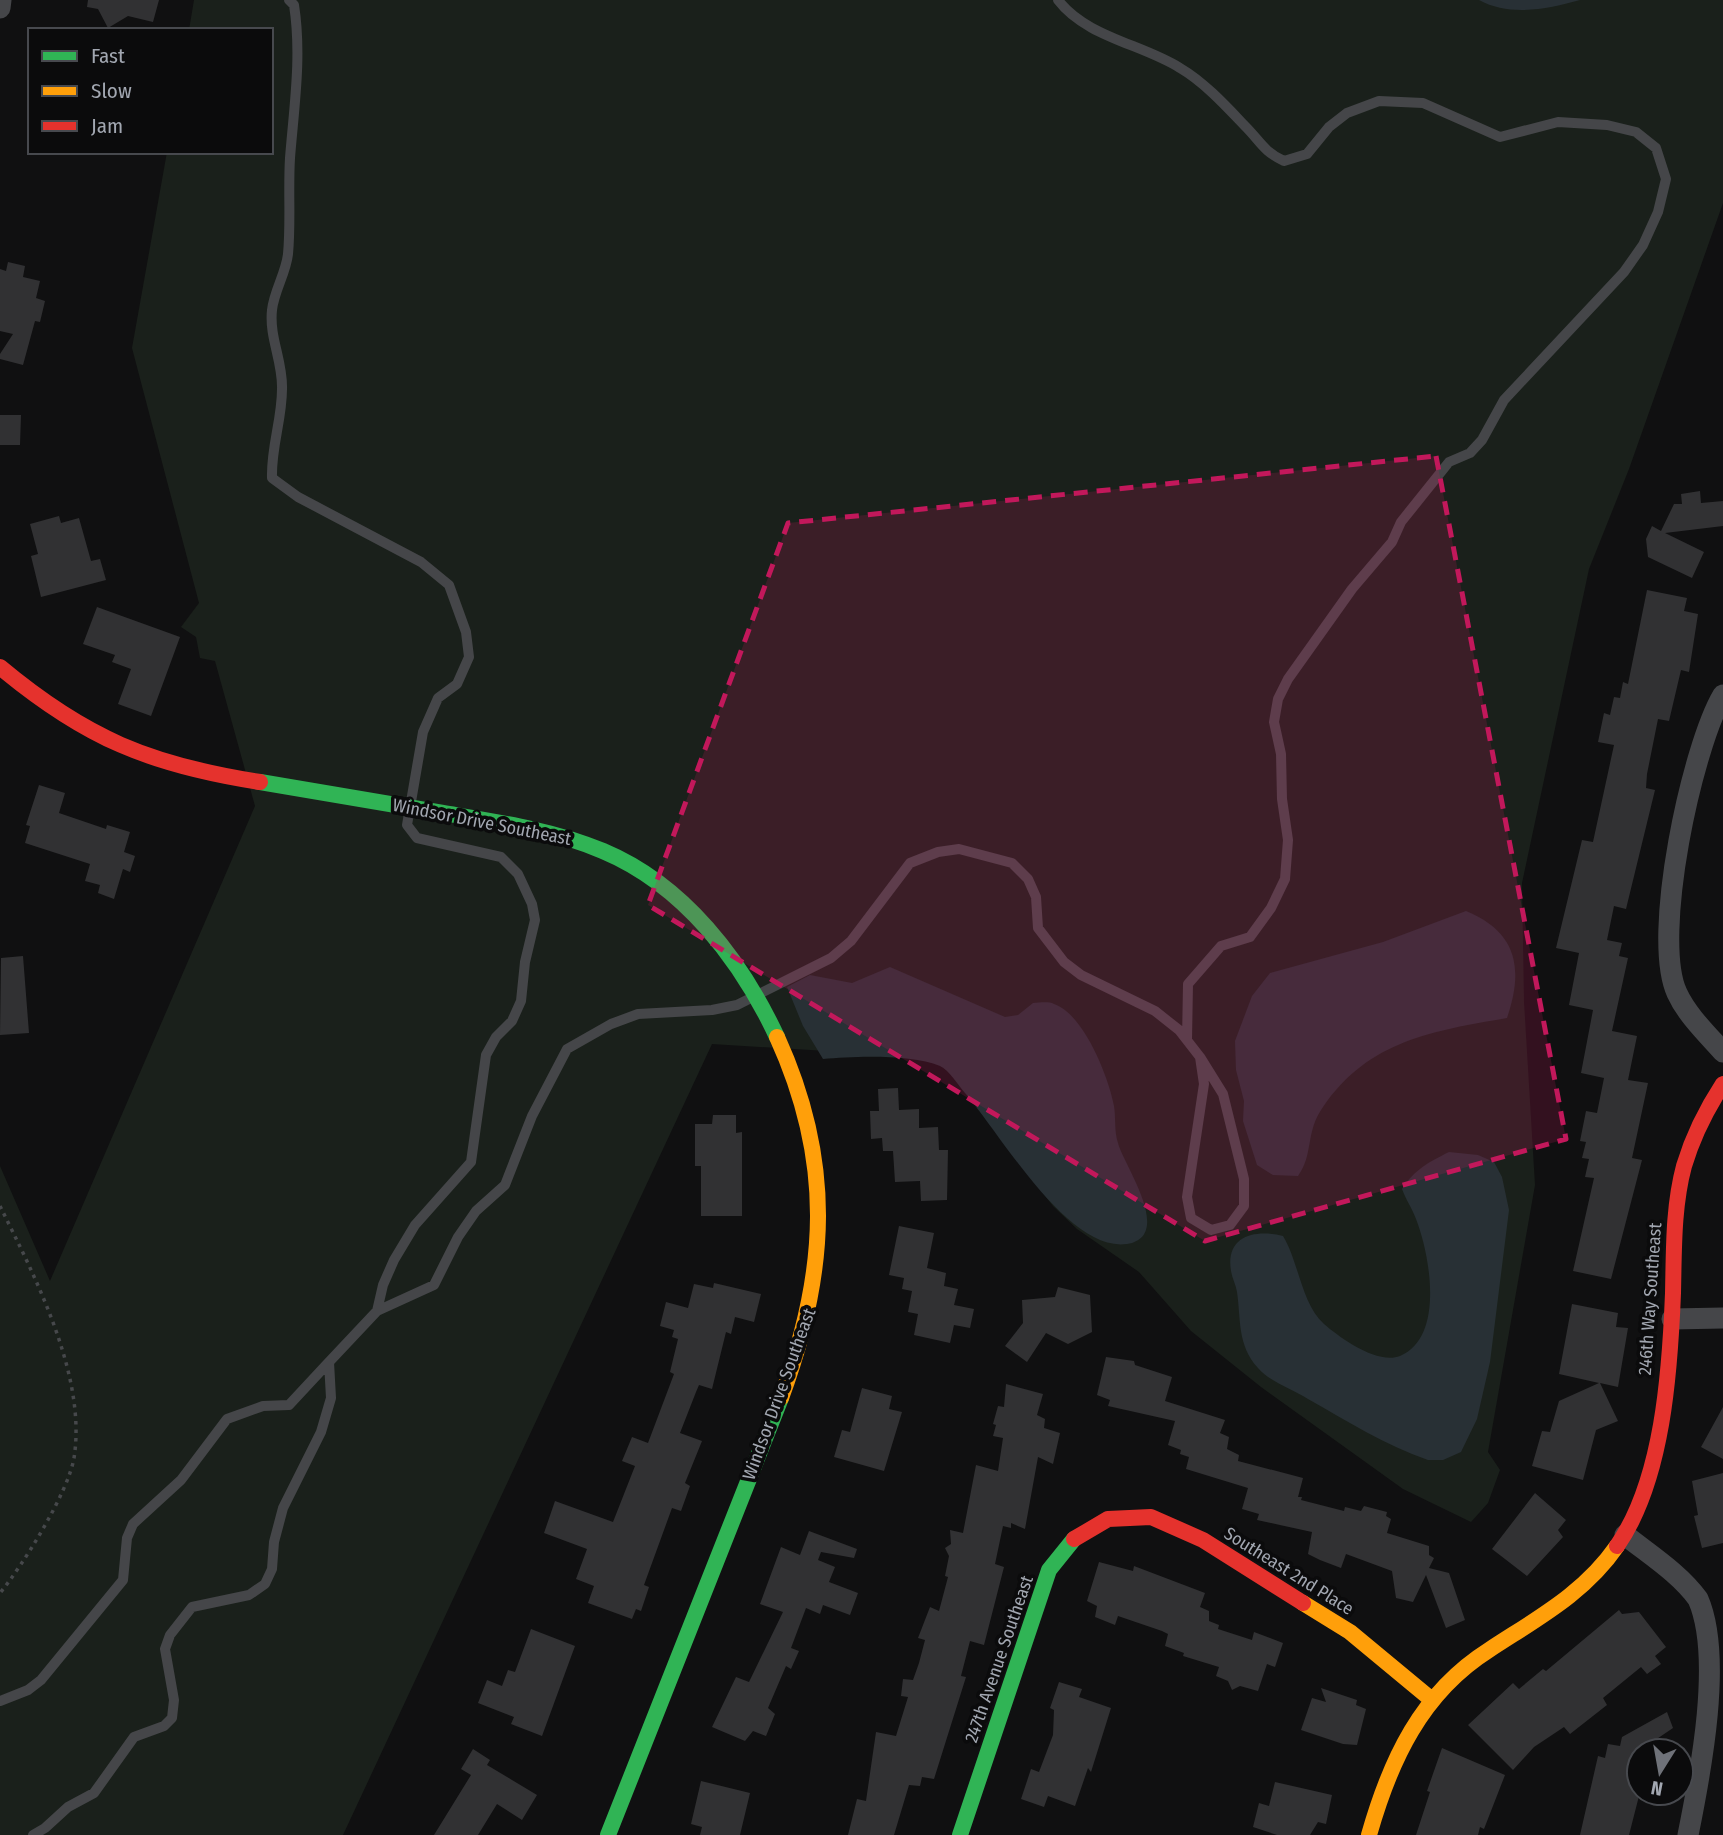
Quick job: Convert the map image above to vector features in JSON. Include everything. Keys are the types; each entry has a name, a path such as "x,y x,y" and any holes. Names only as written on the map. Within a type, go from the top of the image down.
{"street":[{"path":"0,8 1,0"},
{"name":"Windsor Drive Southeast","path":"0,667 43,704 94,734 152,759 212,774 521,827 589,843 649,874 702,922 741,971 776,1033 804,1099 817,1168 822,1232 816,1288 801,1344 782,1395 608,1835"},
{"path":"1723,695 1704,734 1669,897 1667,930 1668,960 1676,993 1723,1052"},
{"name":"246th Way Southeast","path":"1369,1835 1394,1758 1411,1725 1432,1700 1485,1652 1563,1604 1625,1535 1634,1516 1658,1431 1672,1319 1677,1192 1687,1151 1699,1121 1723,1084"},
{"path":"1672,1319 1723,1318"},
{"name":"Southeast 2nd Place","path":"1108,1519 1151,1517 1203,1541 1350,1632 1432,1700"},
{"name":"247th Avenue Southeast","path":"960,1835 1049,1570 1062,1550 1079,1534 1108,1519"},
{"path":"1625,1535 1679,1577 1699,1600 1714,1641 1714,1702 1688,1835"}],"lane":[{"path":"289,0 294,5 300,49 290,158 288,256 272,310 273,343 281,365 282,389 279,425 271,452 272,478 298,497 421,562 449,585 466,632 469,657 457,684 438,698 423,732 407,825 417,838 501,857 518,874 532,904 535,920 525,962 521,1001 512,1021 496,1037 486,1055 477,1110 478,1134 471,1163 415,1225 394,1260 383,1285 377,1311"},
{"path":"1058,0 1066,10 1085,23 1182,69 1247,127 1266,153 1284,161 1307,154 1329,127 1347,113 1379,101 1423,103 1500,137 1558,122 1607,124 1636,132 1656,148 1666,179 1658,212 1643,246 1624,272 1504,400 1482,440 1469,453 1449,462 1401,522 1392,541 1352,589 1288,680 1278,699 1274,722 1281,754 1282,799 1288,840 1285,879 1271,908 1250,937 1221,946 1188,984 1186,1040"},
{"path":"0,1701 28,1690 41,1680 110,1600 123,1580 127,1538 133,1524 181,1480 227,1419 263,1406 289,1405 377,1311 434,1285 457,1237 476,1211 505,1185 532,1116 567,1049 611,1024 638,1014 712,1010 737,1005 831,958 851,941 910,863 938,852 959,849 1012,863 1028,879 1036,897 1038,928 1064,962 1080,975 1156,1011 1200,1057 1223,1094 1244,1179 1244,1206 1230,1225 1211,1230 1191,1218 1187,1197 1204,1084 1200,1057"},
{"path":"33,1835 68,1807 94,1793 134,1737 164,1726 172,1718 174,1700 165,1650 184,1615 192,1606 249,1595 265,1584 272,1569 274,1542 284,1508 324,1423 331,1398 329,1362"}],"path":[{"path":"0,1206 61,1343 76,1435 73,1461 57,1499 14,1575 0,1593"}],"highlighted area":[{"path":"1436,456 1566,1139 1205,1241 648,905 788,523"}],"shaded area":[{"path":"194,0 1723,0 1723,203 1629,469 1589,569 1522,883 1524,1002 1535,1185 1488,1452 1500,1470 1488,1503 1471,1522 1403,1489 1261,1387 1191,1331 1139,1272 1077,1229 1053,1206 939,1058 712,1044 343,1835 0,1835 0,1166 50,1281 255,806 215,661 200,658 196,637 181,627 199,603 132,348 167,154 273,154 273,28 189,28"},
{"path":"1479,0 1580,0 1516,10"},
{"path":"1466,911 1496,930 1506,941 1512,954 1515,983 1507,1018 1428,1034 1382,1053 1341,1084 1323,1107 1317,1116 1306,1159 1298,1176 1273,1175 1257,1165 1243,1121 1244,1101 1236,1070 1235,1041 1252,996 1270,973 1383,942"},
{"path":"890,967 1005,1017 1018,1015 1033,1003 1046,1002 1065,1010 1075,1020 1101,1064 1111,1094 1118,1143 1147,1214 1147,1228 1141,1238 1127,1244 1105,1242 1082,1230 1059,1211 1016,1161 953,1078 940,1066 899,1058 823,1059 803,1026 787,987 810,975 852,983"},
{"path":"1449,1152 1478,1155 1494,1162 1502,1177 1509,1210 1490,1362 1477,1419 1461,1452 1443,1460 1428,1460 1366,1432 1275,1381 1258,1368 1243,1341 1230,1259 1233,1249 1245,1237 1263,1233 1283,1236 1310,1305 1324,1324 1349,1343 1371,1354 1391,1358 1400,1356 1414,1346 1423,1332 1429,1314 1430,1294 1426,1253 1421,1234 1402,1189 1423,1167"}],"building":[{"path":"88,0 159,0 153,22 128,16 108,28 98,9 87,7"},
{"path":"8,262 25,266 23,277 40,281 36,298 45,301 40,322 35,321 23,365 0,359 0,354 13,334 0,331 0,269 6,271"},
{"path":"0,415 21,415 20,445 0,445"},
{"path":"1700,491 1701,503 1723,501 1723,526 1665,533 1704,552 1692,578 1648,557 1646,539 1652,526 1661,531 1674,504 1682,504 1681,494"},
{"path":"59,516 61,523 79,518 91,561 100,559 106,580 41,597 31,556 38,554 30,524"},
{"path":"1647,590 1687,598 1684,611 1698,614 1689,672 1681,670 1669,721 1658,719 1646,788 1655,790 1626,909 1614,906 1607,940 1622,943 1619,956 1628,958 1612,1031 1637,1036 1628,1080 1648,1083 1632,1158 1642,1160 1611,1279 1573,1271 1594,1178 1585,1177 1589,1159 1582,1158 1586,1142 1580,1141 1586,1111 1597,1113 1604,1078 1581,1073 1593,1010 1569,1005 1579,953 1556,948 1582,840 1593,842 1614,745 1598,742 1604,713 1610,715 1614,697 1620,698 1623,682 1628,684"},
{"path":"97,607 180,637 151,716 118,704 131,669 112,662 115,655 83,644"},
{"path":"39,785 65,793 59,813 106,829 107,825 130,832 124,852 135,856 130,872 123,869 114,899 98,893 100,885 85,881 90,864 25,843 30,826 26,825"},
{"path":"23,956 29,1033 0,1035 1,958"},
{"path":"898,1088 899,1110 919,1109 919,1128 938,1127 939,1150 948,1150 947,1200 921,1201 920,1181 895,1182 893,1151 883,1151 882,1138 871,1139 870,1111 879,1111 878,1089"},
{"path":"713,1115 736,1115 736,1133 742,1132 742,1216 701,1216 701,1166 695,1166 695,1124 712,1124"},
{"path":"899,1226 934,1233 927,1268 946,1273 944,1286 958,1289 954,1305 974,1309 970,1328 954,1325 950,1343 914,1335 918,1314 908,1312 912,1291 902,1289 904,1278 889,1275"},
{"path":"714,1283 761,1294 754,1322 735,1317 731,1334 726,1332 712,1389 699,1385 696,1392 680,1433 702,1441 685,1483 690,1486 681,1511 672,1508 644,1585 649,1587 641,1611 636,1609 632,1619 588,1603 594,1586 576,1579 587,1549 544,1533 555,1501 613,1522 635,1466 622,1461 632,1437 648,1443 674,1374 670,1372 678,1339 672,1337 674,1330 660,1326 666,1302 688,1308 694,1284 713,1288"},
{"path":"1058,1287 1090,1295 1092,1332 1068,1344 1046,1333 1027,1362 1005,1346 1023,1323 1022,1300 1055,1297"},
{"path":"1572,1304 1618,1313 1616,1327 1628,1328 1618,1387 1600,1383 1618,1421 1596,1430 1583,1480 1532,1466 1542,1431 1550,1432 1559,1401 1599,1383 1559,1374"},
{"path":"1106,1357 1134,1361 1135,1365 1172,1377 1165,1401 1225,1420 1220,1433 1229,1437 1227,1449 1239,1455 1238,1461 1303,1478 1298,1497 1302,1497 1301,1500 1344,1511 1345,1507 1361,1511 1364,1506 1387,1512 1386,1516 1391,1519 1387,1533 1429,1546 1429,1555 1434,1558 1429,1568 1449,1573 1465,1620 1446,1628 1426,1575 1413,1602 1396,1598 1392,1571 1346,1554 1341,1568 1320,1560 1308,1554 1312,1532 1257,1520 1259,1514 1242,1509 1248,1488 1186,1469 1189,1457 1180,1454 1181,1450 1168,1445 1175,1421 1108,1406 1110,1400 1097,1395"},
{"path":"1006,1384 1043,1394 1037,1415 1045,1419 1044,1428 1060,1433 1053,1464 1038,1457 1025,1529 1011,1523 1011,1528 1003,1526 995,1564 1004,1567 984,1645 970,1641 961,1676 966,1677 934,1779 922,1777 920,1786 909,1785 894,1835 848,1835 857,1799 866,1801 876,1732 896,1736 908,1697 901,1696 903,1679 913,1680 925,1640 918,1638 930,1607 939,1611 948,1577 945,1576 949,1556 945,1548 951,1544 950,1530 963,1533 976,1465 998,1471 1003,1438 993,1436 996,1425 993,1424 998,1406 1004,1407"},
{"path":"862,1388 892,1396 889,1409 902,1412 884,1471 834,1457 842,1430 850,1432"},
{"path":"1723,1407 1723,1459 1701,1447"},
{"path":"1723,1473 1723,1543 1702,1548 1694,1516 1698,1515 1692,1481"},
{"path":"1535,1493 1566,1520 1558,1530 1563,1537 1527,1576 1492,1549"},
{"path":"809,1531 857,1549 854,1558 821,1552 818,1560 835,1567 829,1582 858,1593 850,1615 823,1605 820,1614 806,1608 791,1648 799,1651 791,1669 786,1666 768,1708 775,1714 766,1736 753,1731 745,1741 712,1727 736,1677 749,1682 783,1612 760,1604 781,1547 800,1555"},
{"path":"1099,1562 1133,1571 1134,1566 1205,1593 1200,1607 1209,1611 1209,1621 1219,1625 1218,1629 1252,1640 1254,1632 1283,1643 1275,1667 1267,1664 1258,1691 1240,1686 1232,1690 1228,1681 1216,1676 1219,1667 1183,1656 1184,1653 1165,1646 1168,1634 1118,1616 1115,1625 1095,1617 1097,1606 1087,1601"},
{"path":"1619,1610 1622,1614 1639,1612 1666,1647 1655,1656 1661,1664 1647,1674 1641,1667 1603,1698 1607,1705 1570,1734 1564,1727 1534,1747 1513,1770 1468,1725 1513,1683 1519,1689 1543,1669 1546,1671"},
{"path":"531,1629 575,1646 542,1736 511,1724 514,1717 478,1703 487,1680 502,1686 508,1670 515,1672"},
{"path":"1059,1682 1082,1689 1079,1697 1111,1708 1091,1772 1088,1768 1075,1806 1048,1796 1044,1807 1021,1799 1031,1769 1039,1772 1053,1735 1054,1710 1050,1708"},
{"path":"1321,1688 1357,1700 1356,1705 1366,1709 1357,1745 1343,1744 1301,1730 1312,1698 1326,1702"},
{"path":"1667,1712 1673,1728 1660,1737 1625,1737 1625,1807 1636,1807 1629,1835 1580,1835 1598,1756 1605,1758 1608,1744 1620,1746 1622,1737"},
{"path":"1442,1748 1505,1775 1484,1829 1480,1827 1478,1835 1416,1835"},
{"path":"473,1749 490,1760 487,1765 537,1795 522,1820 497,1804 478,1835 434,1835 471,1775 461,1769"},
{"path":"701,1781 750,1793 740,1835 700,1835 702,1827 691,1824"},
{"path":"1275,1782 1332,1795 1326,1824 1318,1822 1310,1835 1277,1835 1253,1827 1259,1803 1269,1806"}],"traffic: fast":[{"path":"260,782 524,828 564,837 603,851 659,884 684,904 707,928 746,980 777,1037"},
{"path":"608,1835 781,1398"},
{"path":"960,1835 1049,1570 1074,1539"}],"traffic: slow":[{"path":"777,1037 795,1083 808,1128 816,1173 818,1217 808,1306 797,1351 781,1398"},
{"path":"1369,1835 1398,1755 1411,1731 1445,1687 1465,1667 1574,1592 1590,1578 1617,1546"},
{"path":"1303,1603 1350,1632 1432,1700"}],"traffic: jam":[{"path":"0,667 61,713 121,745 185,767 260,782"},
{"path":"1617,1546 1645,1490 1661,1424 1669,1356 1680,1182 1696,1134 1723,1084"},
{"path":"1074,1539 1108,1519 1151,1517 1203,1540 1303,1603"}]}
